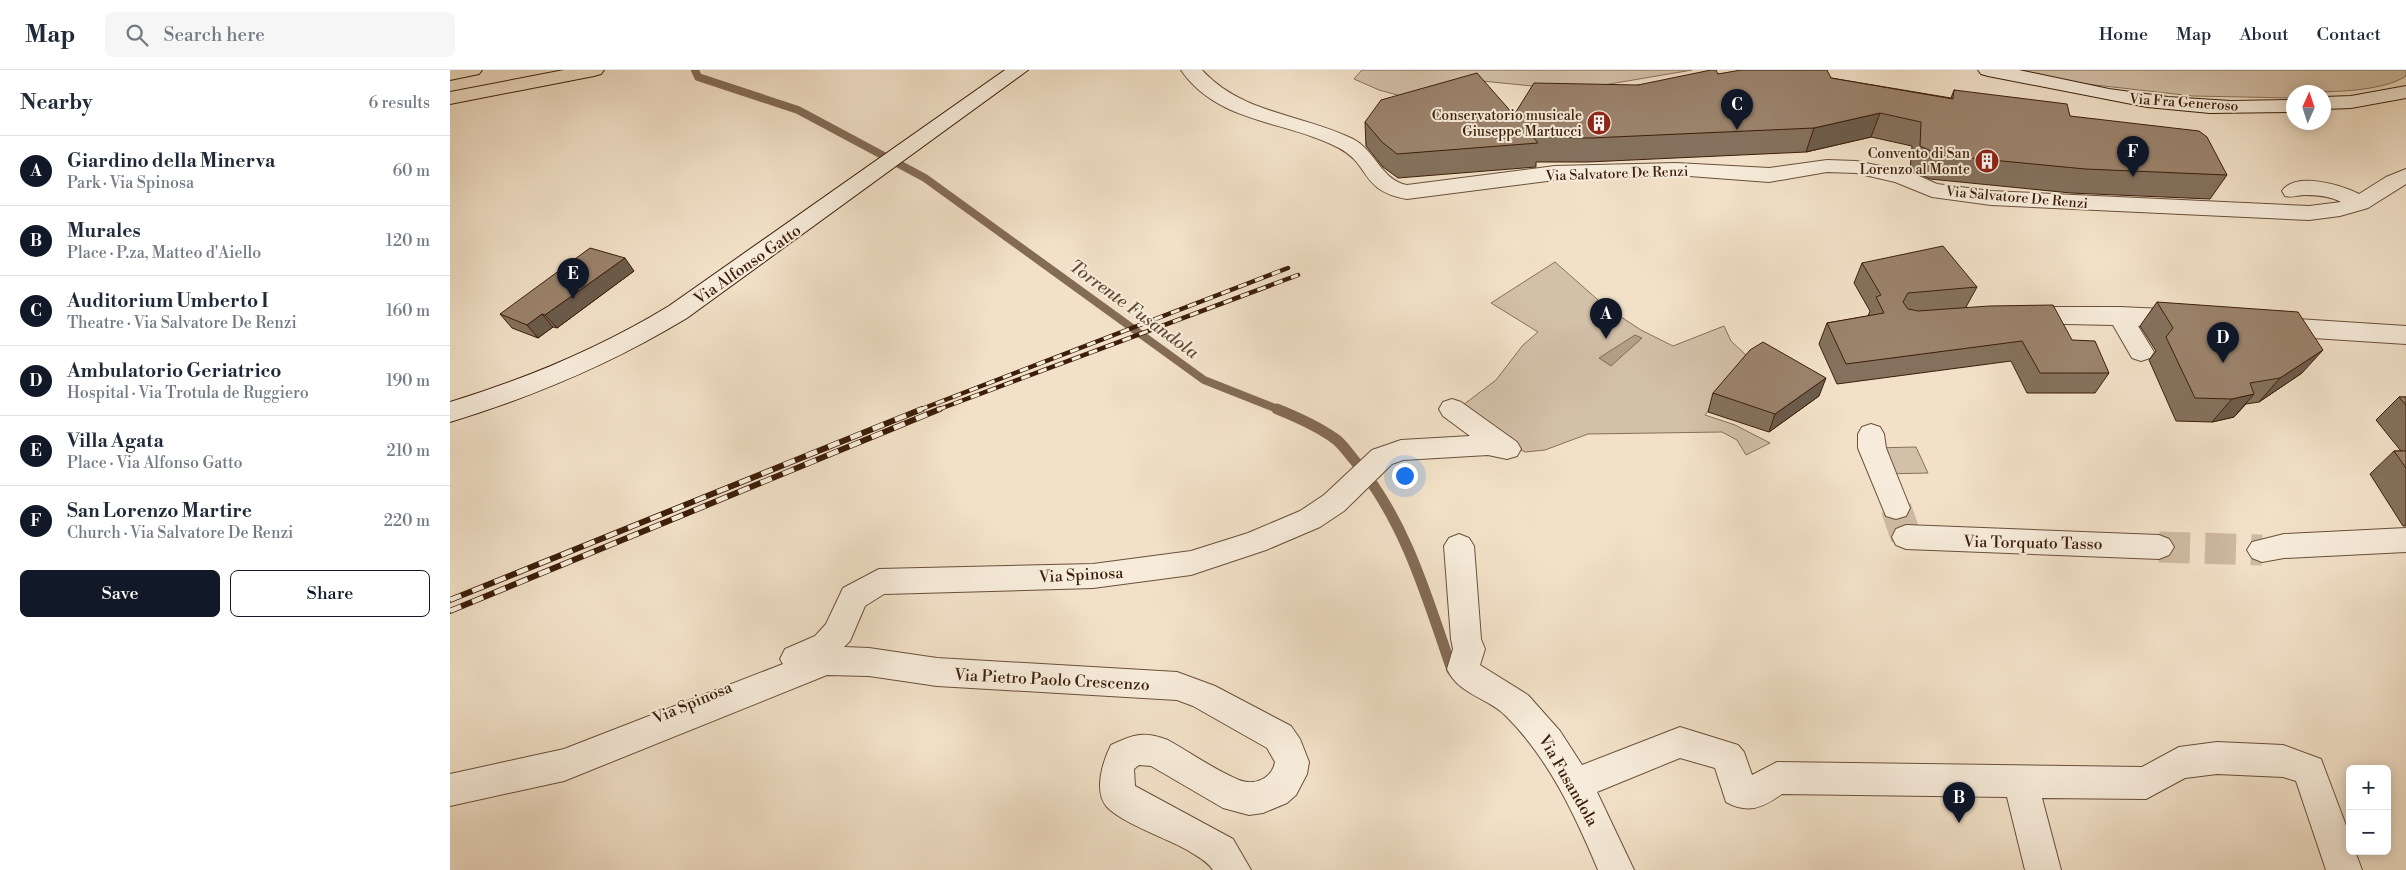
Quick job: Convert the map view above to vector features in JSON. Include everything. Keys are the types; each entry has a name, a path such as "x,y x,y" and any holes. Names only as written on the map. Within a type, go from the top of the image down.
{"highway":[{"path":"450,74 472,70"},
{"path":"450,98 594,70"}],"street":[{"name":"Via Alfonso Gatto","path":"450,412 560,374 619,346 678,312 734,274 1018,70"},
{"name":"Via Salvatore De Renzi","path":"1191,70 1204,84 1232,104 1333,138 1351,146 1381,181 1395,191 1407,192 1555,173 1676,169 1769,175 1827,166 1872,170 1902,177 1932,190 1991,198 2308,213 2347,208 2360,203 2396,179 2406,176"},
{"name":"Via Fra Generoso","path":"1988,70 2125,98 2166,103 2286,106"},
{"path":"2331,103 2351,102 2406,92"},
{"path":"2293,191 2300,188 2335,190 2360,203"},
{"path":"1997,316 2120,315 2212,320"},
{"path":"2120,315 2141,352"},
{"path":"2249,322 2283,327 2406,335"},
{"name":"Via Spinosa","path":"610,746 634,726 826,646 840,632 846,612 854,597 879,582 1093,576 1191,564 1230,552 1310,519 1340,497 1382,457 1401,450 1417,447 1488,445 1507,449 1452,410"},
{"path":"1871,434 1872,448 1896,508"},
{"name":"Via Torquato Tasso","path":"1906,538 2159,547"},
{"path":"2262,550 2284,546 2406,540"},
{"name":"Via Fusandola","path":"1459,546 1469,650 1463,669 1470,676 1514,702 1535,722 1551,744 1574,785 1604,842 1616,870"},
{"name":"Via Pietro Paolo Crescenzo","path":"610,746 826,661 869,662 937,672 1177,686 1204,696 1222,708 1273,733 1288,746 1293,760 1291,773 1282,786 1272,794 1247,800 1235,796 1156,750 1136,749 1123,756 1116,768 1119,795 1137,807 1187,831 1221,851 1233,870"},
{"path":"1574,785 1680,742 1726,756 1732,763 1738,790 1743,794 1750,794 1776,778 2146,783 2179,763 2217,758 2282,761 2308,770 2344,870"},
{"path":"450,790 564,765 610,746"},
{"path":"2020,780 2043,870"}],"shaded area":[{"path":"1362,70 1692,70 1592,87 1542,87 1482,81 1419,101 1379,90 1354,79"},
{"path":"2009,70 2406,70 2406,76 2395,82 2367,89 2331,91 2331,85 2286,85 2286,98 2193,96 2086,84"},
{"path":"1555,262 1606,307 1641,330 1673,346 1724,326 1731,341 1746,355 1744,369 1705,415 1735,425 1770,443 1746,455 1737,440 1722,432 1588,434 1545,450 1525,452 1513,446 1463,405 1496,380 1523,345 1538,332 1491,303"},
{"path":"1635,335 1642,338 1611,366 1599,358"},
{"path":"1916,447 1928,473 1882,474 1872,448"}],"building":[{"path":"1716,70 1718,74 1741,70 1827,70 1831,78 1953,99 1954,90 2067,104 2070,116 2199,131 2207,137 2227,175 2085,169 1940,155 1920,146 1921,122 1880,113 1814,128 1591,138 1533,137 1538,143 1397,154 1382,142 1365,122 1381,100 1477,73 1514,115 1534,83 1638,85"},
{"path":"1943,246 1977,287 1908,293 1903,302 1908,309 1918,311 1989,306 2053,305 2072,340 2095,341 2109,373 2040,373 2022,341 1846,364 1827,323 1884,313 1876,297 1881,295 1862,263"},
{"path":"590,248 625,258 545,315 542,314 527,325 500,314"},
{"path":"2157,302 2298,312 2323,350 2280,378 2250,383 2254,394 2232,399 2195,398 2166,337 2173,328"},
{"path":"1763,342 1826,378 1775,414 1713,393 1750,350"},
{"path":"2399,397 2406,397 2406,405"},
{"path":"2394,451 2406,451 2406,468"}],"waterway":[{"name":"Torrente Fusandola","path":"695,70 698,77 798,110 925,178 1204,380 1280,410"},
{"name":"Torrente Fusandola","path":"1277,409 1314,426 1337,440 1372,484 1388,508 1413,560 1452,670"}],"tunnel":[{"path":"1896,508 1906,537"},
{"path":"2159,547 2262,550"}],"railway":[{"path":"919,410 1288,268"},
{"path":"937,410 1298,275"},
{"path":"450,600 922,409"},
{"path":"450,611 940,409"}],"place":[{"name":"Conservatorio musicale Giuseppe Martucci","path":"1599,123"},
{"name":"Auditorium Umberto I","path":"1737,130"},
{"name":"Convento di San Lorenzo al Monte","path":"1987,161"},
{"name":"San Lorenzo Martire","path":"2133,177"},
{"name":"Villa Agata","path":"573,299"},
{"name":"Giardino della Minerva","path":"1606,339"},
{"name":"Ambulatorio Geriatrico","path":"2223,363"},
{"name":"Murales","path":"1959,823"}]}
